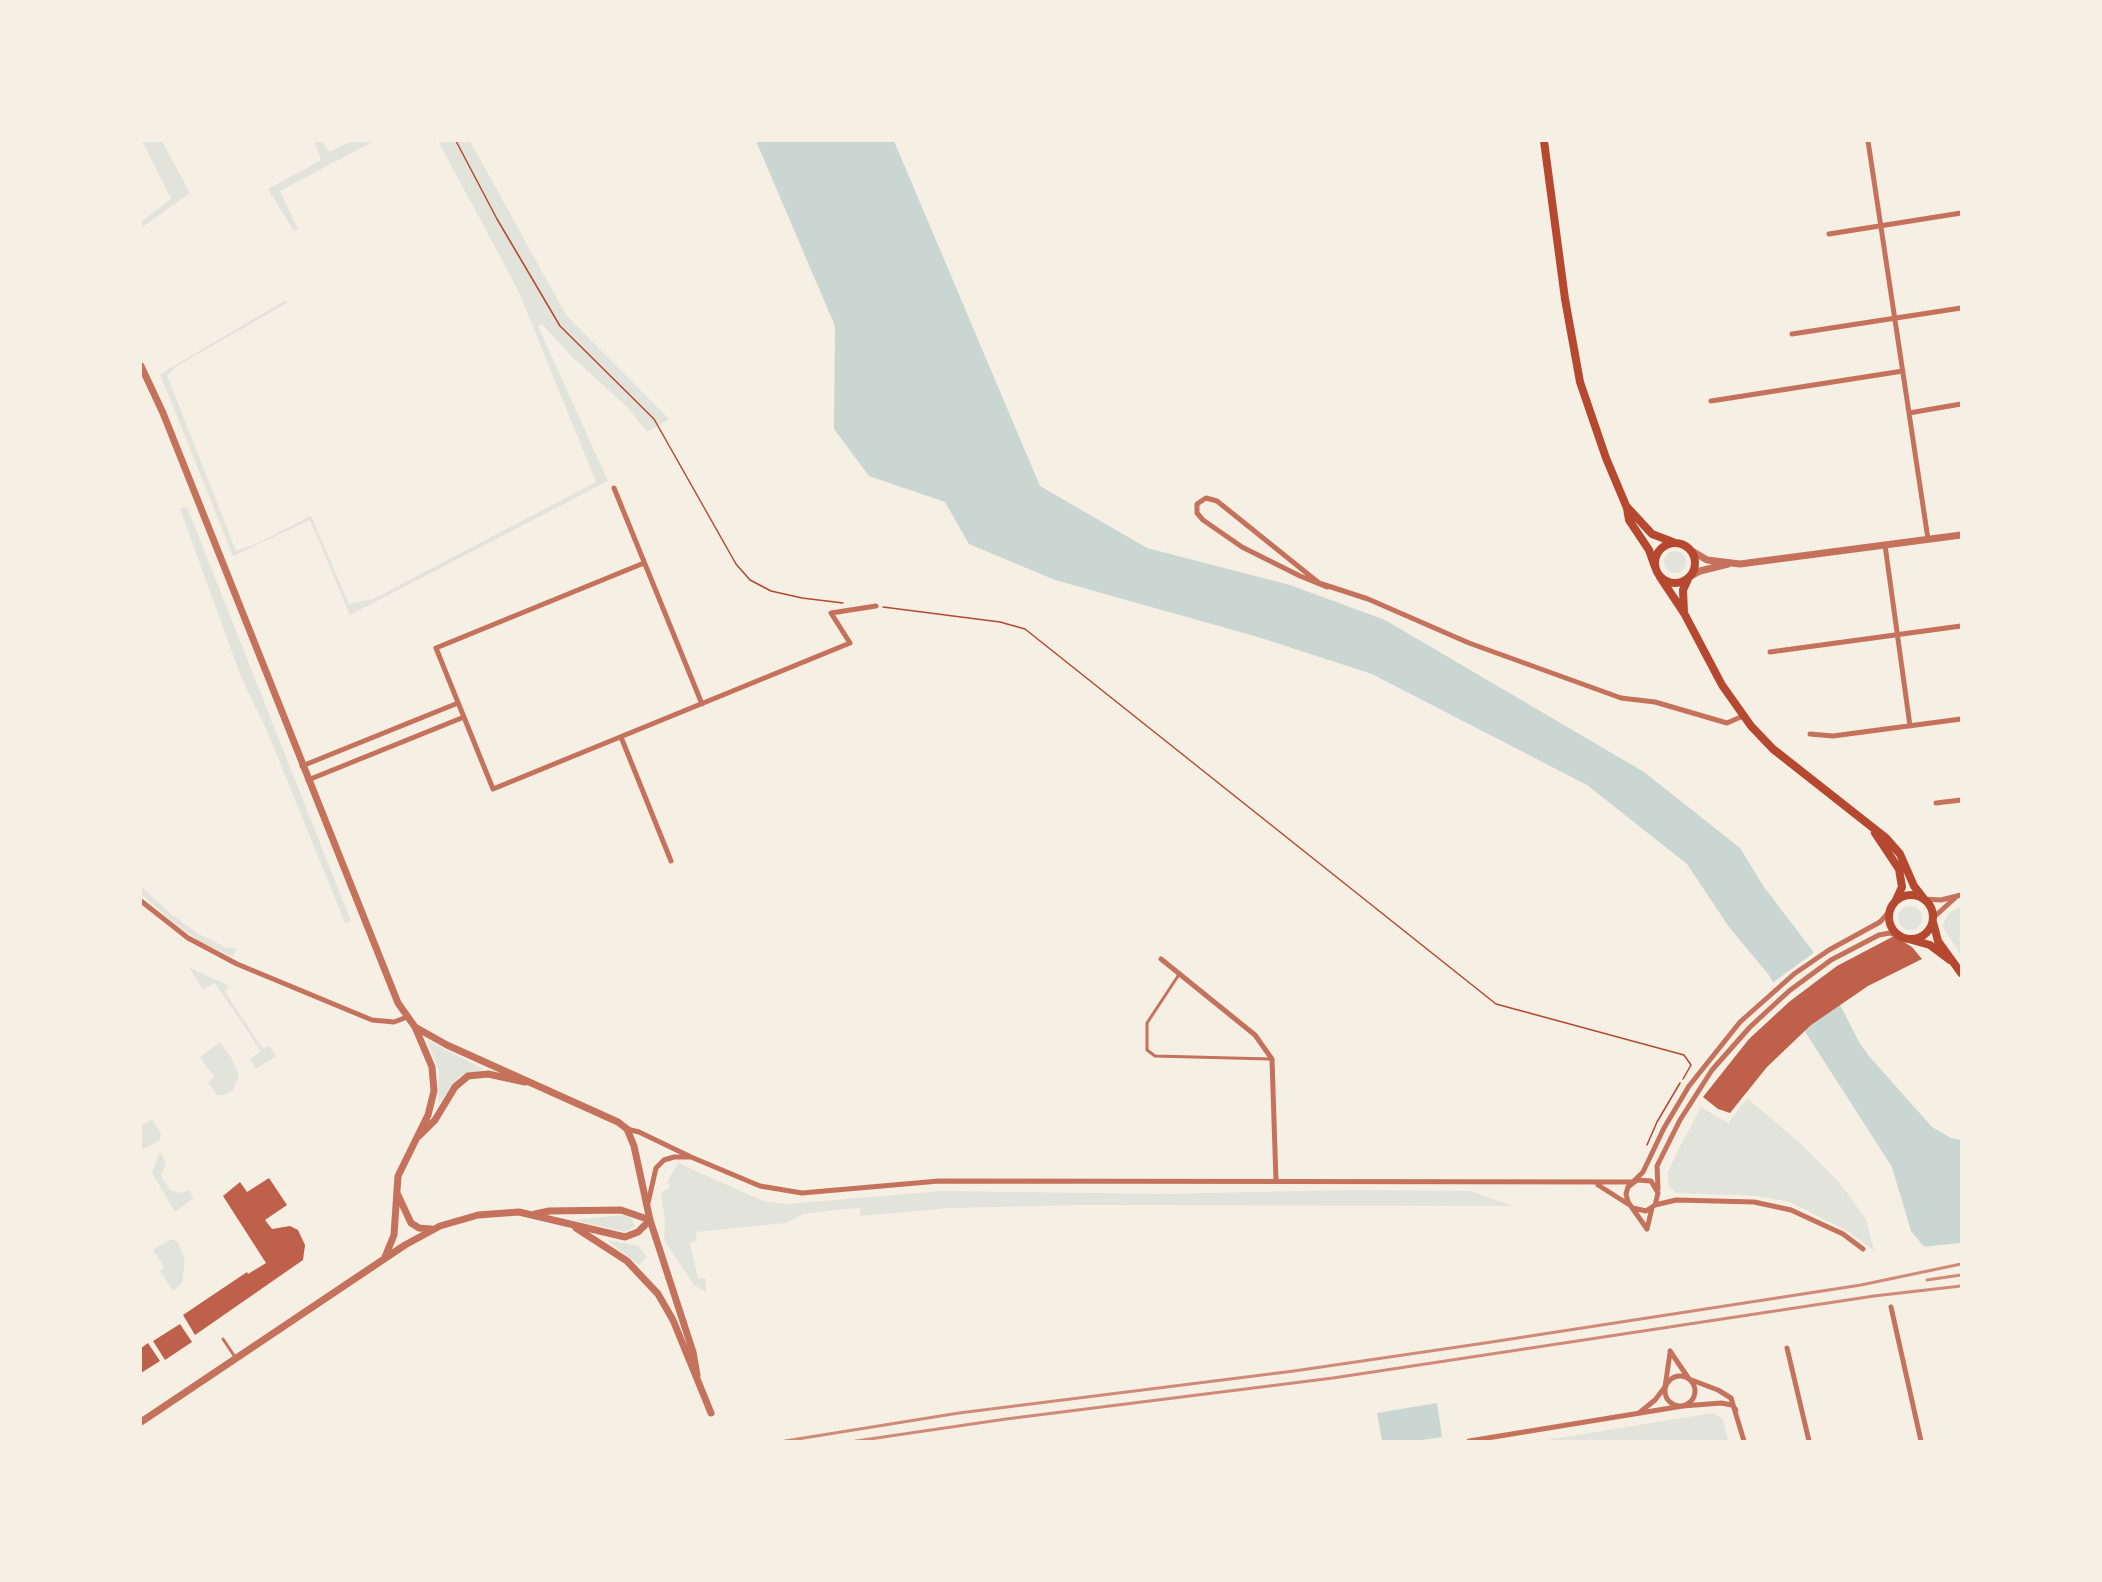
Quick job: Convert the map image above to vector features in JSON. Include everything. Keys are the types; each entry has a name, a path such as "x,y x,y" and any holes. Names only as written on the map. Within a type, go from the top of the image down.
{"main road":[{"path":"1544,141 1576,364 1601,446 1627,507 1630,522 1649,550 1660,577 1684,613 1717,677 1743,716 1773,749 1896,849 1914,886 1931,908 1936,936 1950,960 1961,973"},
{"path":"1627,507 1652,534 1679,543 1692,551 1695,563 1683,590 1684,613"},
{"path":"1655,567 1659,550 1668,544 1679,543"},
{"path":"1660,577 1673,584 1691,576"},
{"path":"1871,828 1899,869 1902,887 1889,912 1891,927 1898,936 1927,944 1950,960"},
{"path":"1895,902 1909,895 1924,899"},
{"path":"1908,939 1918,938 1926,933 1933,918"}],"street":[{"path":"1868,141 1928,540"},
{"path":"1829,234 1961,213"},
{"path":"1792,334 1961,308"},
{"path":"141,366 163,413 390,986 429,1058 434,1081 429,1111 401,1167 396,1191 391,1245 387,1255 378,1263"},
{"path":"1711,401 1903,371"},
{"path":"1909,412 1961,404"},
{"path":"614,488 702,704"},
{"path":"1327,587 1305,575 1217,501 1206,498 1197,504 1196,510 1203,520 1245,549 1327,587 1368,599 1486,650 1617,696 1655,702 1724,723 1733,722 1743,716"},
{"path":"1691,576 1700,571 1731,564 1961,535"},
{"path":"1885,545 1910,726"},
{"path":"1692,551 1707,560 1731,564"},
{"path":"644,563 436,648 493,789 850,643 831,614 876,606"},
{"path":"1770,652 1961,626"},
{"path":"302,766 458,703"},
{"path":"308,780 464,717"},
{"path":"1810,734 1833,736 1961,719"},
{"path":"621,737 671,861"},
{"path":"1936,803 1961,800"},
{"path":"1924,899 1960,895"},
{"path":"1933,918 1960,895"},
{"path":"141,901 188,938 246,968 372,1020 394,1022 407,1017"},
{"path":"1889,912 1878,924 1829,950 1780,985 1740,1022 1705,1064 1674,1111 1643,1172 1626,1194 1631,1206 1647,1229 1658,1191 1656,1170 1661,1154 1685,1110 1712,1070 1750,1027 1801,981 1849,950 1882,934 1898,936"},
{"path":"1161,959 1255,1035 1272,1059 1276,1181"},
{"path":"413,1025 454,1049 618,1122 627,1129 639,1132 755,1185 789,1192 939,1181 1594,1183 1647,1180 1658,1191 1676,1200"},
{"path":"415,1140 435,1120 455,1087 468,1076 488,1074 536,1085"},
{"path":"627,1129 634,1146 650,1220 693,1353 697,1375"},
{"path":"647,1205 652,1177 660,1163 672,1157 691,1157"},
{"path":"1594,1183 1642,1211 1676,1200 1754,1203 1791,1209 1843,1234 1863,1249"},
{"path":"396,1191 411,1223 422,1229 435,1228 489,1214 534,1214 551,1211 621,1210 650,1220"},
{"path":"534,1214 575,1227 625,1237 635,1234 650,1220"},
{"path":"575,1227 613,1251 649,1283 670,1314 711,1413"},
{"path":"141,1422 378,1263 435,1228"},
{"path":"1891,1307 1922,1441"},
{"path":"1787,1348 1809,1441"},
{"path":"1670,1351 1689,1379 1695,1393 1690,1402 1682,1406 1672,1404 1667,1400 1665,1387 1670,1351"},
{"path":"1638,1413 1653,1402 1677,1376 1689,1379 1726,1394 1733,1400 1744,1441"},
{"path":"1468,1441 1682,1406 1721,1403 1737,1410"}],"lane":[{"path":"1180,973 1147,1023 1147,1050 1155,1056 1272,1059"},
{"path":"223,1339 236,1358"}],"path":[{"path":"456,141 497,219 560,326 654,419 736,564 750,580 771,591 802,598 844,603"},
{"path":"876,606 1000,622 1025,629 1496,1004 1682,1054 1690,1061 1688,1072"}],"shaded area":[{"path":"142,141 162,141 190,193 141,228 141,222 171,199"},
{"path":"314,141 321,141 330,152 351,141 374,141 280,191 298,229 294,231 268,189 321,160"},
{"path":"438,141 470,141 566,315 669,419 647,432 627,407 571,356 542,324 538,326 608,481 350,615 310,520 233,556 160,374 286,300 287,303 177,366 167,375 236,551 256,544 311,516 349,604 373,599 596,482 518,290"},
{"path":"756,141 894,141 1040,486 1147,548 1290,585 1385,620 1644,772 1740,848 1764,887 1812,950 1859,1042 1869,1056 1932,1127 1951,1138 1961,1140 1961,1292 1911,1231 1892,1167 1768,974 1729,927 1687,864 1587,785 1372,674 1258,637 1055,580 969,544 945,502 869,476 834,429 835,326"},
{"path":"187,507 351,921 345,923 267,731 241,677 180,509"},
{"path":"1675,551 1683,554 1686,562 1683,570 1675,573 1667,570 1664,562 1667,554"},
{"path":"141,886 172,915 199,934 227,948 237,948 233,957 199,941 177,925 141,894"},
{"path":"1910,906 1919,909 1922,918 1919,927 1910,930 1901,927 1898,918 1901,909"},
{"path":"1961,907 1961,955 1942,926 1950,912"},
{"path":"189,967 229,986 225,992 263,1049 270,1046 276,1056 256,1069 250,1059 261,1051 215,983 203,990"},
{"path":"427,1040 483,1069 459,1077 438,1104 439,1070"},
{"path":"220,1042 231,1057 239,1076 233,1090 224,1095 217,1095 208,1082 214,1077 200,1057"},
{"path":"1747,1098 1800,1143 1839,1182 1866,1219 1874,1251 1849,1232 1790,1202 1758,1196 1676,1193 1668,1185 1668,1172 1701,1107 1728,1123"},
{"path":"152,1119 161,1134 160,1140 141,1150 141,1126"},
{"path":"160,1152 166,1163 161,1176 170,1190 182,1193 189,1190 194,1198 175,1212 152,1173"},
{"path":"678,1163 763,1201 786,1204 942,1191 1166,1194 1344,1190 1471,1191 1512,1206 1084,1205 951,1208 860,1216 860,1208 835,1210 804,1214 786,1223 696,1232 697,1241 690,1243 698,1279 705,1278 706,1292 694,1285 664,1240 665,1223 661,1193 671,1186 667,1182"},
{"path":"625,1215 632,1219 635,1226 625,1232 573,1220"},
{"path":"171,1239 178,1242 185,1260 182,1283 173,1291 160,1271 164,1267 153,1250"},
{"path":"607,1240 639,1246 647,1257 639,1265"},
{"path":"1437,1403 1442,1437 1416,1441 1382,1441 1377,1413"},
{"path":"1713,1413 1723,1419 1728,1441 1546,1440"}],"pier":[{"path":"1816,951 1828,972 1785,1005 1771,984"},
{"path":"1961,1243 1961,1292 1957,1292 1921,1247"}],"building":[{"path":"1894,936 1912,947 1922,959 1868,986 1811,1025 1767,1067 1730,1113 1718,1109 1703,1097 1749,1039 1789,1002 1837,966"},
{"path":"269,1178 287,1205 265,1220 272,1229 290,1226 298,1230 305,1245 303,1260 195,1335 183,1315 247,1272 248,1274 266,1263 223,1196 240,1182 247,1192"},
{"path":"180,1324 192,1342 165,1360 153,1341"},
{"path":"148,1343 160,1361 141,1373 141,1348"}],"railway":[{"path":"785,1441 959,1413 1294,1371 1485,1343 1861,1285 1961,1264"},
{"path":"1927,1280 1961,1275"},
{"path":"856,1441 1006,1419 1333,1378 1874,1296 1961,1286"}]}
